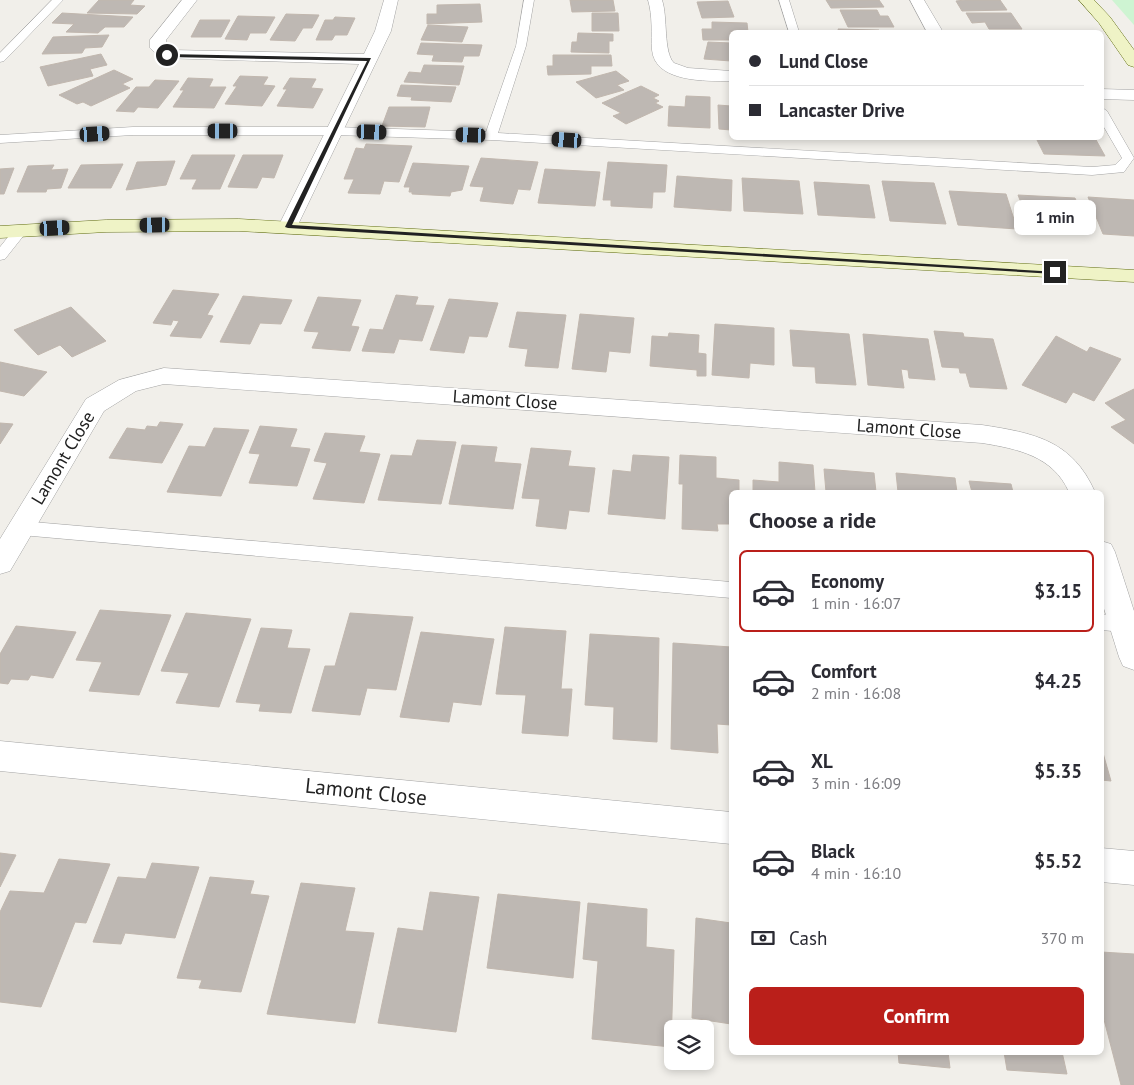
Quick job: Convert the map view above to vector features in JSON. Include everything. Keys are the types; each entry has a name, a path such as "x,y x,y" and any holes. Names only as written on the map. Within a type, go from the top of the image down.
{"street":[{"path":"190,0 158,40 158,48 167,55 370,59"},
{"path":"288,227 370,59 388,19 391,0"},
{"path":"655,0 660,26 660,54 665,64 684,72 729,76"},
{"path":"917,0 934,30"},
{"path":"1086,0 1105,20 1134,62"},
{"path":"1104,94 1134,95"},
{"path":"0,232 188,224 288,227 1134,276"},
{"name":"Lamont Close","path":"0,563 95,405 108,394 144,378 164,376 982,434 1010,438 1050,452 1076,476 1081,490"},
{"path":"1104,571 1112,623 1134,657"},
{"name":"Lamont Close","path":"0,756 729,828"},
{"path":"1104,865 1134,868"}],"lane":[{"path":"0,59 58,0"},
{"path":"491,136 521,46 528,0"},
{"path":"784,0 793,30"},
{"path":"0,140 132,131 336,131 491,136 1072,170 1119,169 1128,158 1104,116"},
{"path":"0,256 21,230"},
{"path":"21,528 729,590"}],"green space":[{"path":"1112,0 1134,0 1134,25"}],"building":[{"path":"99,0 134,0 130,5 145,6 137,14 87,13"},
{"path":"570,0 613,0 615,11 572,12"},
{"path":"826,0 879,0 884,7 831,8"},
{"path":"1000,0 1007,10 962,11 956,1"},
{"path":"728,1 734,17 702,18 697,2"},
{"path":"480,4 482,22 427,24 427,14 437,14 437,5"},
{"path":"840,10 877,10 880,16 888,16 894,27 848,27"},
{"path":"62,13 133,17 124,27 105,27 98,33 66,32 74,24 52,23"},
{"path":"592,13 618,13 619,31 592,31"},
{"path":"966,13 1011,13 1022,29 989,29 985,22 972,23"},
{"path":"286,14 319,15 312,28 303,28 295,41 270,40"},
{"path":"238,16 275,17 266,33 250,33 247,40 225,39"},
{"path":"335,17 355,18 347,35 335,35 332,40 316,40 325,20 333,20"},
{"path":"200,20 230,20 221,37 191,37"},
{"path":"712,22 747,23 748,30 729,30 729,40 703,40 702,29 712,29"},
{"path":"428,25 468,27 462,42 421,40"},
{"path":"838,29 879,30 838,30"},
{"path":"578,33 613,34 613,41 609,41 609,53 571,52 572,42 577,42"},
{"path":"109,35 102,47 85,48 82,53 42,54 53,37"},
{"path":"708,42 729,43 729,61 704,59"},
{"path":"421,43 482,45 479,56 464,56 462,62 432,61 434,55 417,54"},
{"path":"101,54 107,65 90,69 93,76 48,86 40,67"},
{"path":"553,55 611,55 612,66 591,66 591,74 548,75 547,66 553,66"},
{"path":"424,65 464,66 459,85 404,82 409,72 421,73"},
{"path":"114,70 133,79 122,84 130,88 91,106 83,102 77,104 59,95"},
{"path":"616,71 629,81 617,85 624,90 596,98 576,82"},
{"path":"240,76 268,77 263,85 275,86 262,106 225,104 237,86 233,86"},
{"path":"188,78 213,79 209,87 226,87 214,108 173,107 184,90 180,90"},
{"path":"290,78 316,79 311,88 323,89 313,108 277,106 287,89 283,89"},
{"path":"155,80 179,81 158,108 138,107 134,112 116,111 136,87 149,87"},
{"path":"401,85 456,87 451,102 411,100 412,97 397,96"},
{"path":"641,86 659,95 653,98 659,101 655,103 663,107 626,124 613,116 621,113 602,103"},
{"path":"686,96 710,97 710,128 668,126 669,106 685,107"},
{"path":"718,105 729,106 729,130 719,129"},
{"path":"389,107 430,107 425,127 382,126"},
{"path":"1037,140 1096,140 1105,156 1044,154"},
{"path":"366,144 412,146 399,182 384,181 380,194 348,193 354,179 344,179 356,148 364,149"},
{"path":"192,155 235,155 220,189 192,189 197,179 180,179"},
{"path":"243,155 283,155 274,178 262,177 257,188 228,187"},
{"path":"481,158 538,162 530,190 518,189 513,204 480,201 484,187 470,186"},
{"path":"175,161 166,185 126,190 137,162"},
{"path":"608,162 667,165 665,192 653,192 652,208 611,206 611,200 603,200"},
{"path":"413,163 469,166 462,190 451,192 450,196 412,194 412,192 409,192 410,187 404,187"},
{"path":"123,164 111,188 68,188 81,165"},
{"path":"54,165 51,170 68,169 61,188 47,189 46,192 17,192 28,166"},
{"path":"14,168 4,194 0,194 0,169"},
{"path":"545,169 600,172 595,206 538,203"},
{"path":"677,176 732,180 731,211 674,207"},
{"path":"742,178 799,181 803,214 744,211"},
{"path":"882,181 934,183 946,224 890,221"},
{"path":"814,182 869,185 875,218 818,215"},
{"path":"949,191 1006,194 1017,229 958,225"},
{"path":"1018,195 1075,198 1091,234 1032,231"},
{"path":"1088,197 1134,200 1134,236 1103,234"},
{"path":"173,290 219,294 207,315 213,316 201,338 170,336 179,321 173,320 171,325 153,323"},
{"path":"396,295 418,297 415,305 434,306 422,341 399,339 394,353 362,351 370,329 383,330"},
{"path":"243,296 292,300 281,324 260,323 250,344 220,342"},
{"path":"318,297 361,300 351,326 359,327 350,351 312,348 319,332 304,331"},
{"path":"449,299 498,303 487,337 469,336 464,353 430,350"},
{"path":"71,307 106,341 72,357 60,345 38,355 14,330"},
{"path":"517,312 566,315 558,368 525,366 528,349 509,347"},
{"path":"580,314 634,318 630,353 609,351 606,372 572,369"},
{"path":"715,324 774,328 774,365 750,363 749,378 712,375"},
{"path":"790,330 849,334 856,385 816,383 815,367 793,366"},
{"path":"934,331 963,333 964,337 993,339 1007,389 970,387 966,373 960,373 959,368 942,367"},
{"path":"669,333 699,335 698,353 706,354 706,376 697,376 697,370 650,366 652,336 668,337"},
{"path":"863,334 928,339 935,380 909,378 908,370 901,369 904,388 868,385"},
{"path":"1056,336 1087,352 1090,347 1121,359 1094,401 1073,392 1066,403 1022,385"},
{"path":"0,362 47,372 24,396 0,391"},
{"path":"1134,389 1134,444 1111,427 1126,420 1105,403"},
{"path":"160,422 183,424 162,463 109,458 127,428 145,430 147,426 157,427"},
{"path":"0,423 13,424 0,444"},
{"path":"260,426 297,429 290,447 310,449 297,486 249,483 260,454 249,453"},
{"path":"214,428 249,430 221,496 167,492 189,446 205,447"},
{"path":"325,433 365,436 359,452 380,454 364,503 313,499 327,463 314,461"},
{"path":"417,440 456,442 441,504 378,500 391,455 412,456"},
{"path":"462,445 497,447 494,462 521,464 513,509 449,504"},
{"path":"531,448 571,451 568,466 595,468 589,512 569,510 566,529 536,526 540,499 522,498"},
{"path":"633,455 669,457 665,519 608,514 613,470 631,472"},
{"path":"680,455 716,457 716,478 739,480 739,490 729,490 729,524 717,524 718,531 682,529 683,484 679,484"},
{"path":"779,462 813,465 815,490 753,490 753,480 779,482"},
{"path":"824,469 874,473 876,490 826,490"},
{"path":"896,473 955,478 957,490 898,490"},
{"path":"969,481 1011,484 1012,490 971,490"},
{"path":"100,610 171,615 139,695 89,691 102,662 76,660"},
{"path":"186,613 251,619 219,707 176,703 189,673 161,671"},
{"path":"350,613 413,617 396,690 367,688 360,715 312,711 325,666 335,666"},
{"path":"16,626 76,632 53,678 31,675 28,680 11,679 8,684 0,683 0,654"},
{"path":"505,627 566,631 561,689 572,689 568,736 522,733 526,695 496,694"},
{"path":"261,628 292,630 287,648 310,649 291,713 259,711 261,704 236,702"},
{"path":"421,632 494,639 481,705 453,702 449,722 400,717"},
{"path":"590,634 659,638 657,742 613,739 614,707 585,705"},
{"path":"673,643 729,647 729,725 717,724 718,753 671,749"},
{"path":"1104,756 1111,781 1104,780"},
{"path":"0,853 16,855 0,887"},
{"path":"59,859 110,864 86,923 75,922 41,1007 0,1002 0,912 10,891 44,893"},
{"path":"152,863 199,867 175,938 125,933 121,944 93,942 118,877 146,879"},
{"path":"210,877 254,881 250,894 269,896 241,992 199,988 202,980 177,978"},
{"path":"301,883 355,888 345,931 374,933 355,1023 267,1014"},
{"path":"430,892 479,897 456,1032 378,1023 398,928 423,931"},
{"path":"498,894 580,902 573,978 487,968"},
{"path":"588,903 647,909 646,947 674,950 672,1020 664,1020 664,1046 592,1039 598,961 583,959"},
{"path":"696,918 729,923 729,1024 692,1018"},
{"path":"1104,952 1134,954 1134,1085 1121,1085 1104,1020"},
{"path":"898,1055 948,1055 950,1068 899,1063"},
{"path":"1004,1055 1063,1055 1067,1074 1007,1070"}],"route":[{"path":"167,55 190,57 370,59 288,227 1055,272"}]}
